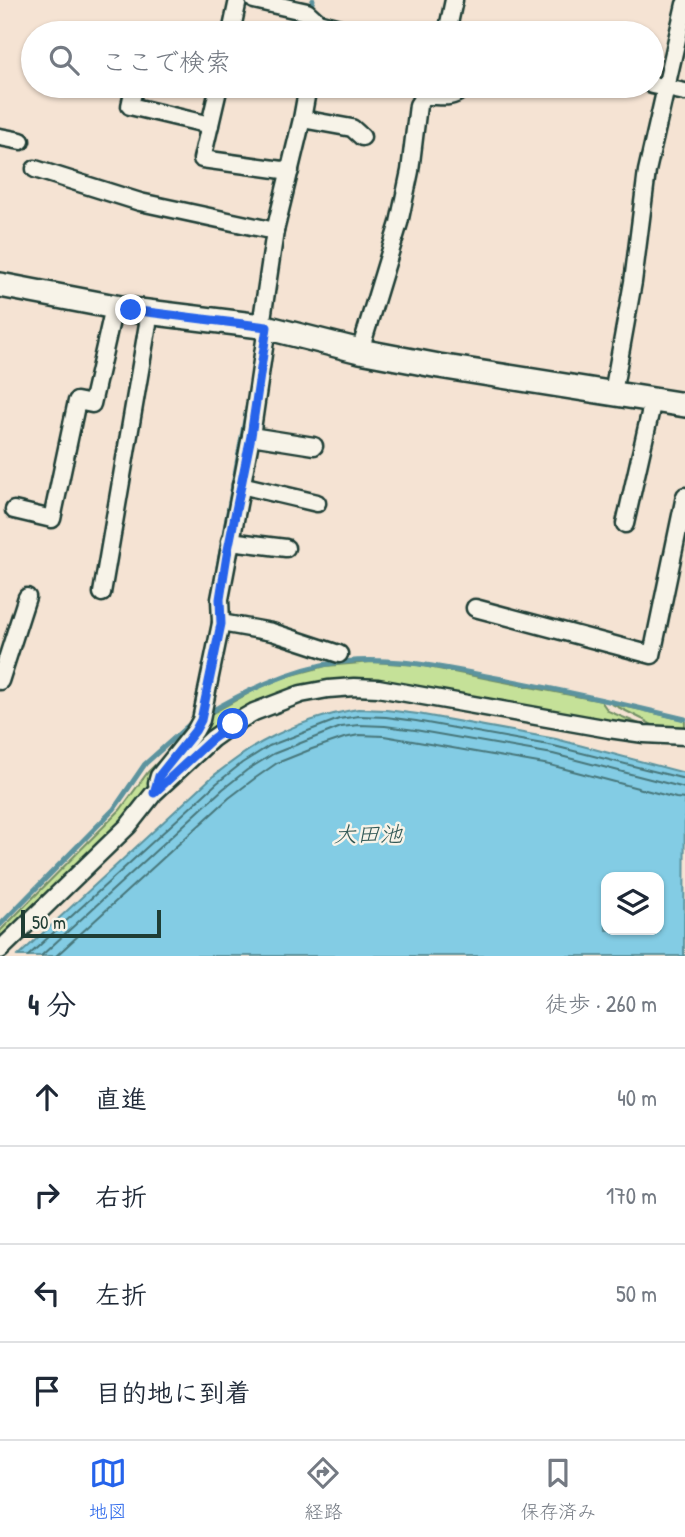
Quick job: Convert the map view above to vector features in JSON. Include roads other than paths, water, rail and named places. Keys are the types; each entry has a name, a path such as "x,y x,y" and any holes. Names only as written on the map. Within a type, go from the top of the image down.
{"street":[{"path":"234,21 239,0"},
{"path":"254,0 307,12 313,21"},
{"path":"318,21 319,0"},
{"path":"448,21 451,1"},
{"path":"664,70 685,4"},
{"path":"664,87 685,92"},
{"path":"132,98 130,106 210,125"},
{"path":"216,98 202,159 290,171"},
{"path":"154,793 159,776 195,731 202,718 221,624 220,599 230,541 251,436 275,231 306,98"},
{"path":"360,351 398,223 410,171 418,105 423,98"},
{"path":"613,393 633,282 657,98"},
{"path":"302,119 352,128 362,137"},
{"path":"0,137 21,141"},
{"path":"35,169 140,202 275,231"},
{"path":"0,285 114,307 264,326 360,351 439,366 685,405"},
{"path":"14,510 52,519 77,401 92,404 114,307"},
{"path":"102,593 149,312"},
{"path":"625,524 653,400"},
{"path":"251,436 314,446"},
{"path":"241,485 317,503"},
{"path":"475,608 652,655 684,502"},
{"path":"230,541 286,548"},
{"path":"0,681 27,597"},
{"path":"221,624 272,632 339,654"},
{"path":"0,950 128,826 154,793 212,739 243,718 301,694 328,689 378,688 609,729 685,736"}],"water":[{"name":"大田池","path":"358,709 418,714 556,739 685,773 684,956 18,956 212,777 259,744 311,721"}],"waterway":[{"path":"218,567 249,398"},
{"path":"205,715 276,679 322,665 366,660 454,670 568,692 685,719"},
{"path":"0,925 114,809 145,764 192,722"}]}
